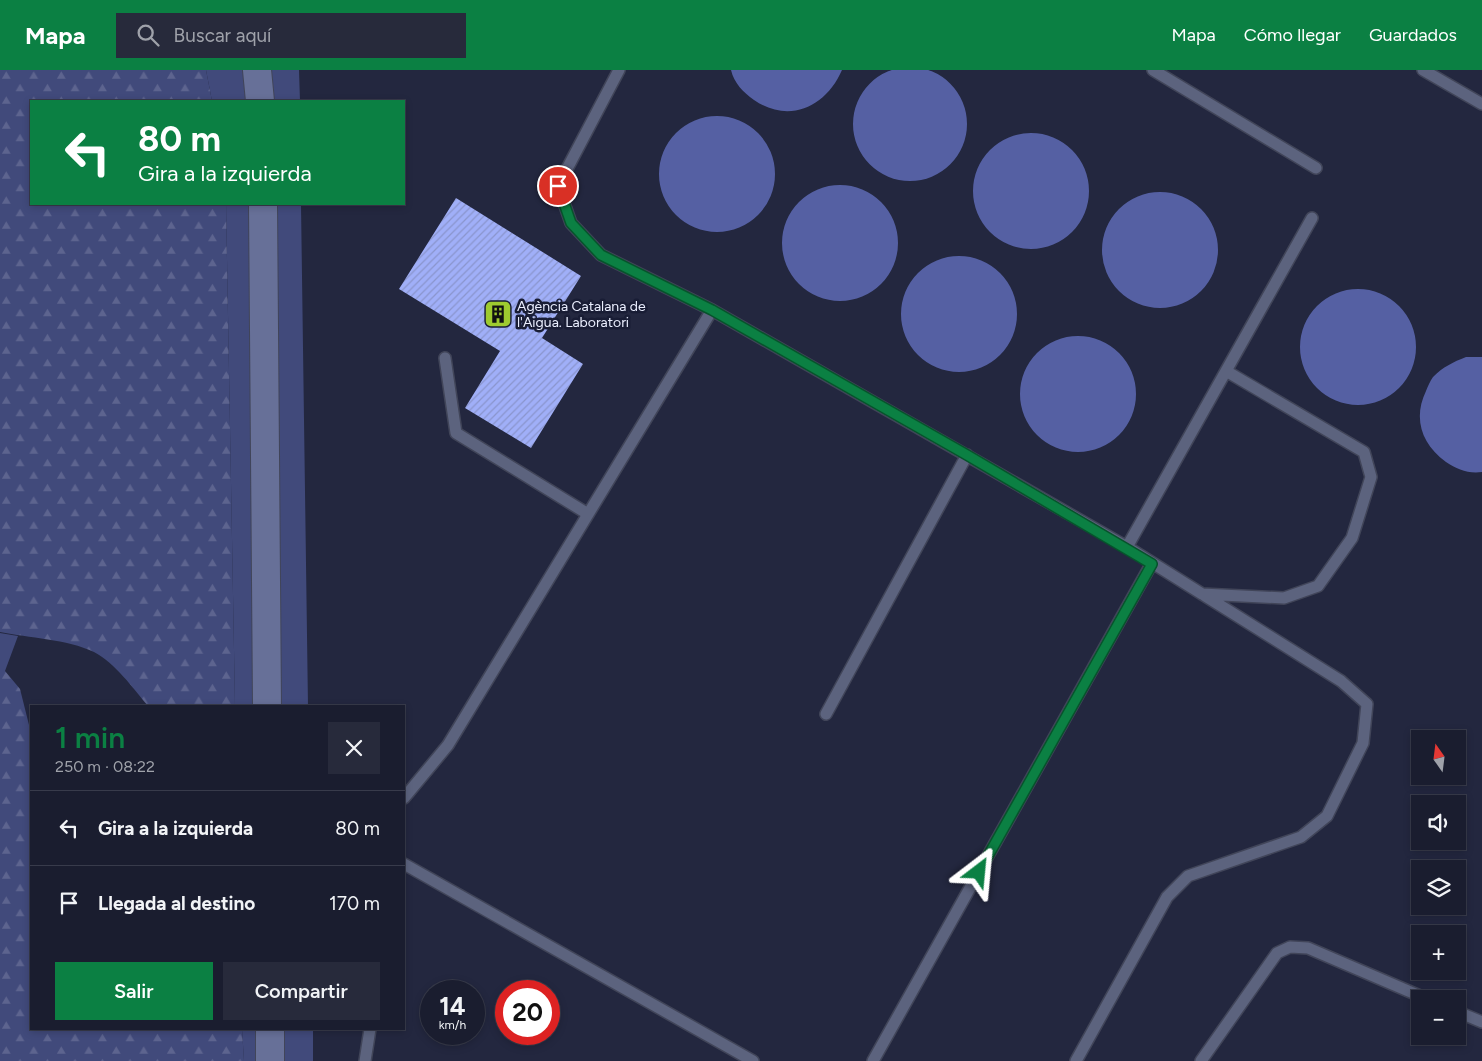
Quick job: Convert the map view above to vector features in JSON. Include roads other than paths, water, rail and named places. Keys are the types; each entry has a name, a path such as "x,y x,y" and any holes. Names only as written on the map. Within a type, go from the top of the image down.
{"street":[{"path":"257,70 260,100"},
{"path":"264,205 267,705"},
{"path":"270,1030 270,1061"}],"lane":[{"path":"619,70 558,186 571,223 601,255 712,310 1127,547 1341,682 1367,704 1363,743 1327,816 1301,837 1188,876 1167,897 1076,1061"},
{"path":"1153,70 1316,168"},
{"path":"1423,70 1482,104"},
{"path":"1127,547 1312,218"},
{"path":"405,797 448,745 712,310"},
{"path":"445,358 456,433 588,514"},
{"path":"1200,594 1284,598 1318,586 1352,538 1371,477 1364,452 1226,371"},
{"path":"826,714 967,455"},
{"path":"873,1061 1152,564"},
{"path":"405,865 753,1061"},
{"path":"1201,1061 1277,953 1290,947 1308,948 1411,992"},
{"path":"1466,1015 1482,1022"},
{"path":"365,1061 370,1030"}],"place":[{"name":"Agència Catalana de l'Aigua. Laboratori","path":"498,314"}]}
